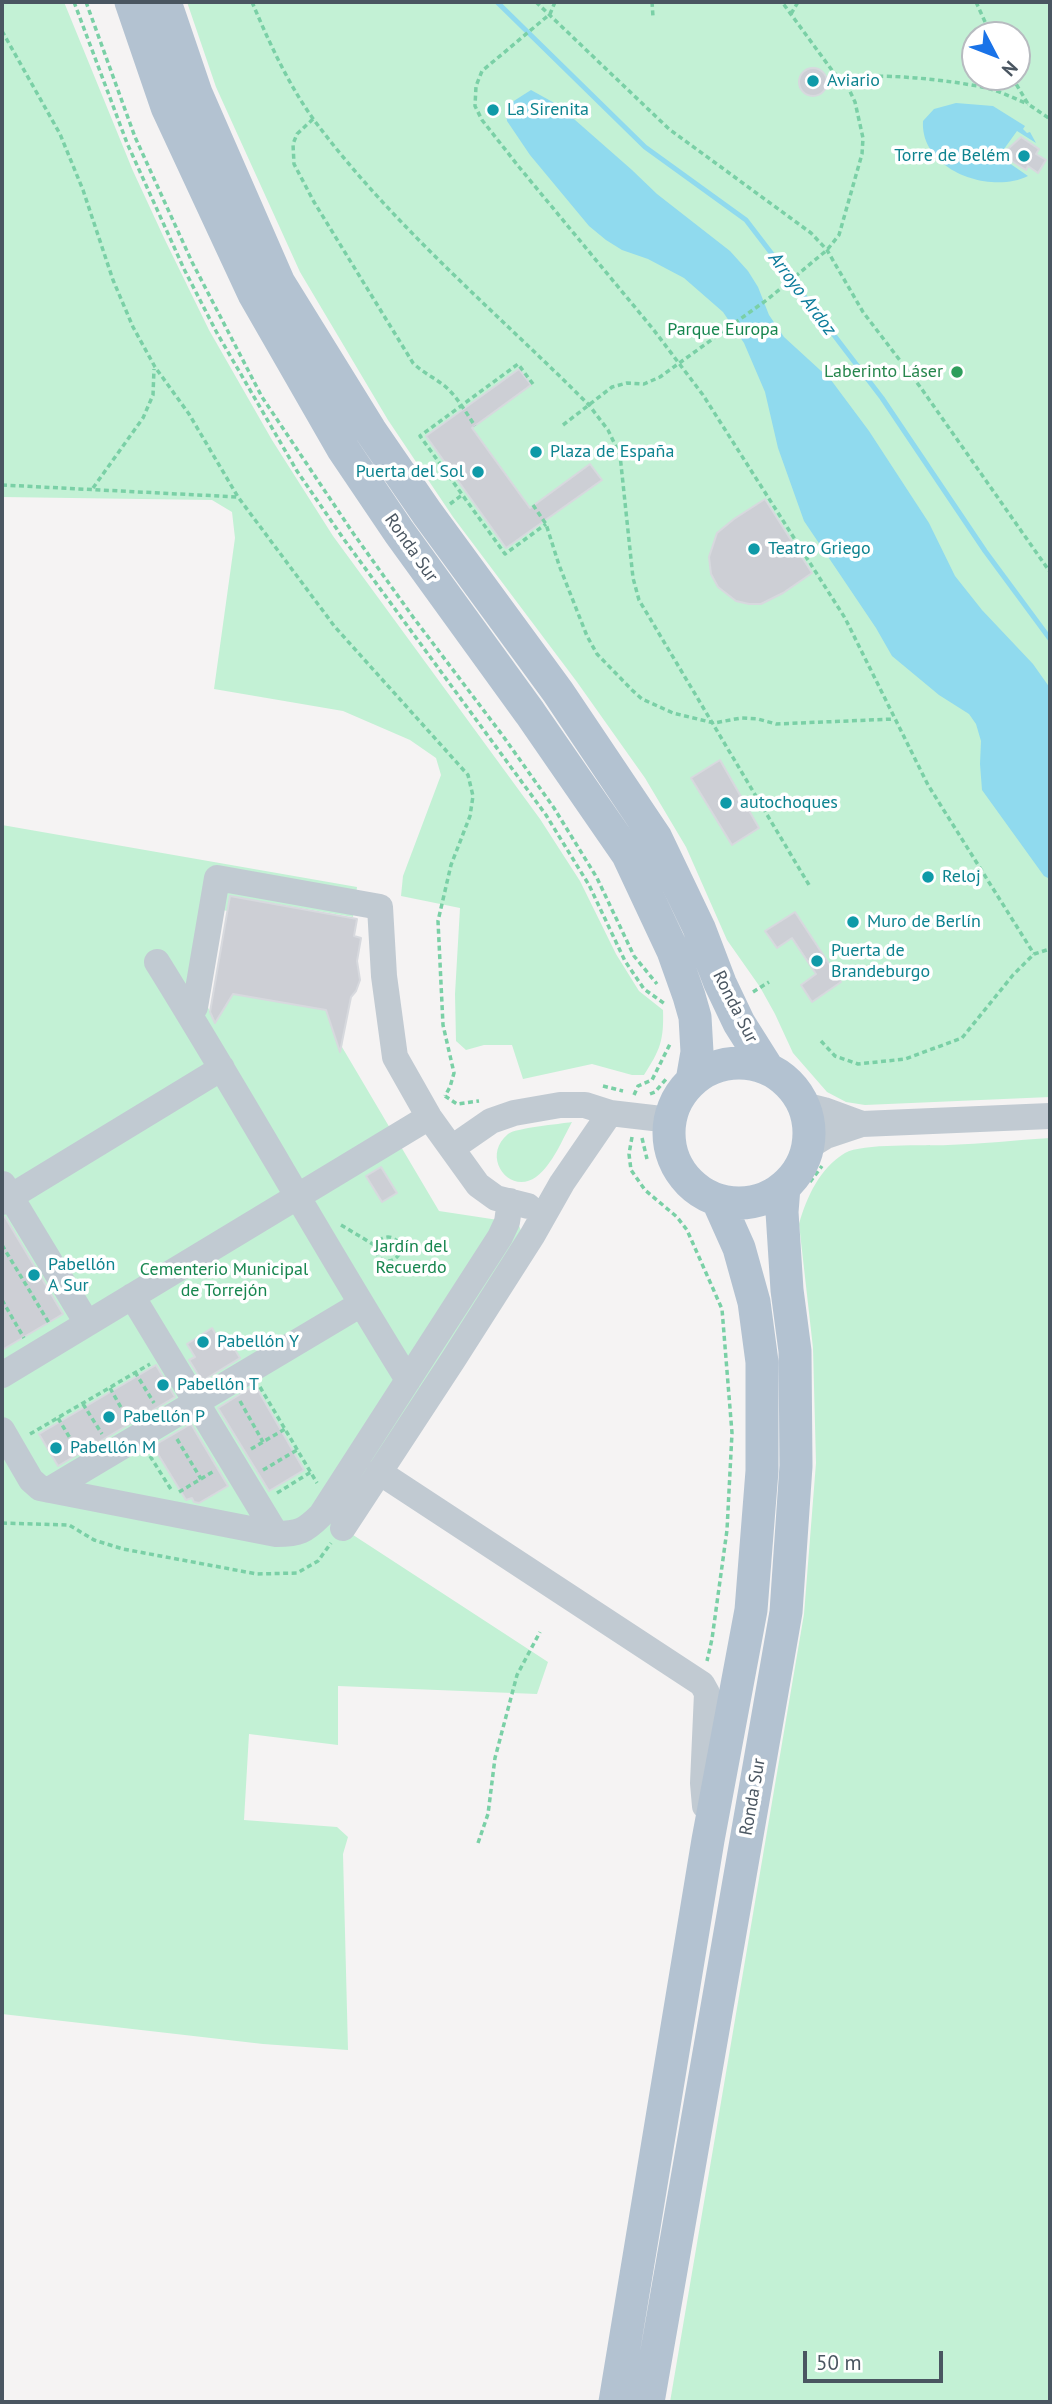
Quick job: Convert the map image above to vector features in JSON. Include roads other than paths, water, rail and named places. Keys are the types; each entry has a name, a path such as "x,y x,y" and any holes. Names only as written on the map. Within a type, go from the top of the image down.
{"main road":[{"name":"Ronda Sur","path":"131,2 167,107 254,295 343,449 628,855 673,951 695,1017 697,1052 680,1079 678,1099 670,1120"},
{"name":"Ronda Sur","path":"165,2 196,93 279,283 370,430 558,692 656,838 699,928 720,983 768,1069"},
{"name":"Ronda Sur","path":"680,1079 715,1067 741,1063 768,1069 789,1084 804,1105"},
{"path":"670,1120 669,1141 674,1161 685,1178 700,1192 718,1200 741,1204 764,1199 784,1187 800,1169 808,1147 809,1126 804,1105"},
{"name":"Ronda Sur","path":"648,2402 786,1612 796,1465 795,1351 782,1212 784,1187"},
{"name":"Ronda Sur","path":"615,2402 708,1840 751,1610 762,1471 762,1362 754,1302 739,1248 718,1200"}],"street":[{"path":"6,1438 31,1480 40,1488 276,1534 294,1534 308,1528 321,1515 519,1204 496,1198 478,1185 429,1117 395,1057 384,976 380,907 217,878 195,1007 187,1011"},
{"path":"157,962 408,1380"},
{"path":"87,1323 5,1194 222,1068"},
{"path":"452,1148 491,1121 514,1113 560,1105 632,1103 670,1120"},
{"path":"343,1528 524,1249 562,1183 632,1103"},
{"path":"804,1105 862,1124"},
{"path":"808,1147 825,1136 862,1124 1050,1116"},
{"path":"2,1375 429,1117"},
{"path":"132,1296 276,1534"},
{"path":"49,1490 361,1304"},
{"path":"379,1472 702,1684 707,1693 704,1783 708,1840"}],"water":[{"path":"531,90 558,105 657,194 730,251 748,271 758,287 769,315 784,337 831,380 869,431 929,523 955,576 982,610 1033,664 1050,688 1050,879 1044,876 982,790 981,741 976,724 969,714 939,695 892,656 804,521 778,448 765,392 744,343 723,312 684,278 648,259 622,250 589,226 530,155 507,121 506,111 509,104"},
{"path":"956,103 993,106 1025,126 1023,129 1027,133 1030,132 1036,143 1017,131 999,156 1028,176 1012,181 977,180 945,165 933,153 925,138 923,121 934,109"}],"waterway":[{"name":"Arroyo Ardoz","path":"497,2 645,147 746,220 882,398 985,551 1050,639"}],"place":[{"name":"Aviario","path":"813,81"},
{"name":"La Sirenita","path":"493,110"},
{"name":"Torre de Belém","path":"1024,156"},
{"name":"Laberinto Láser","path":"957,372"},
{"name":"Plaza de España","path":"536,452"},
{"name":"Puerta del Sol","path":"478,472"},
{"name":"Teatro Griego","path":"754,549"},
{"name":"autochoques","path":"726,803"},
{"name":"Reloj","path":"928,877"},
{"name":"Muro de Berlín","path":"853,922"},
{"name":"Puerta de Brandeburgo","path":"817,961"},
{"name":"Pabellón A Sur","path":"34,1275"},
{"name":"Pabellón Y","path":"203,1342"},
{"name":"Pabellón T","path":"163,1385"},
{"name":"Pabellón P","path":"109,1417"},
{"name":"Pabellón M","path":"56,1448"}],"park label":[{"name":"Parque Europa","path":"723,330"},
{"name":"Jardín del Recuerdo","path":"411,1257"},
{"name":"Cementerio Municipal de Torrejón","path":"224,1280"}]}
